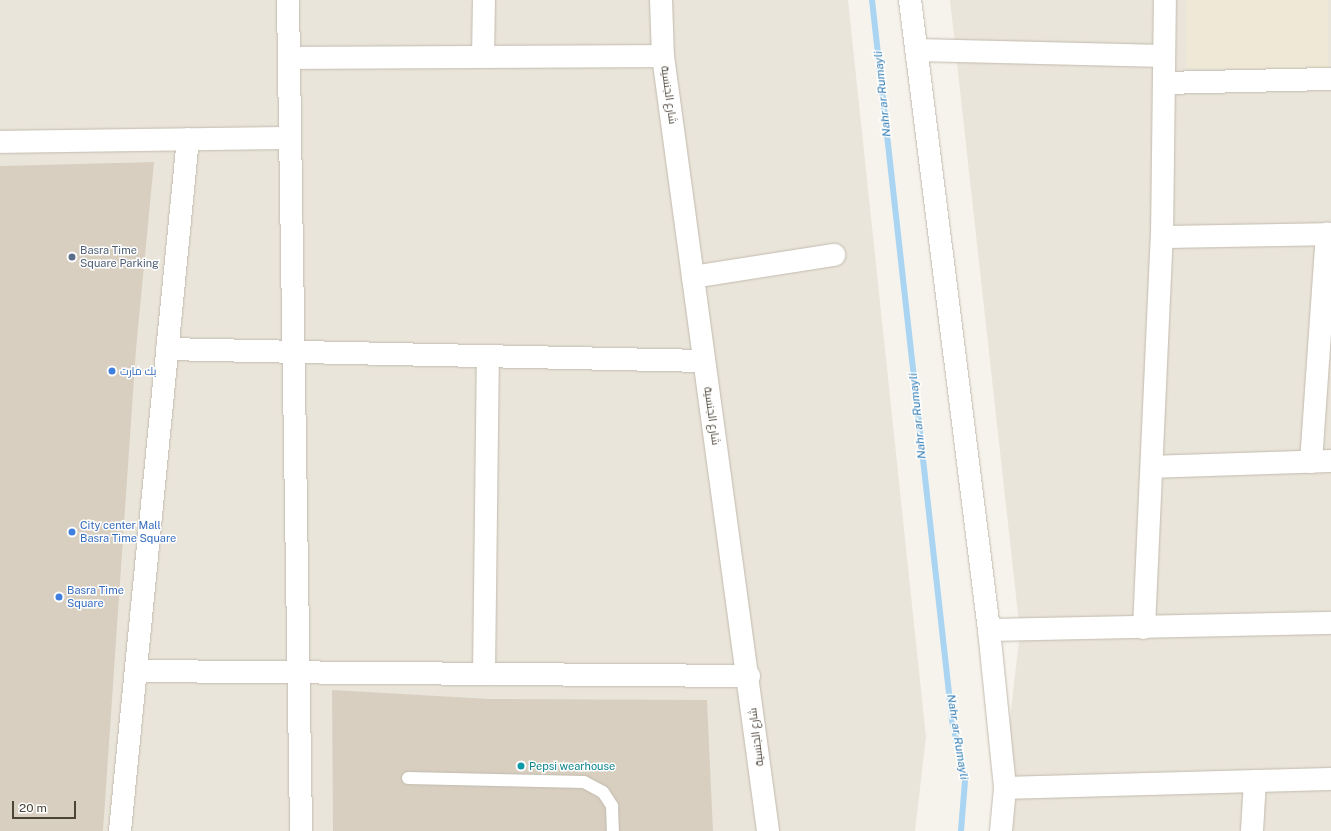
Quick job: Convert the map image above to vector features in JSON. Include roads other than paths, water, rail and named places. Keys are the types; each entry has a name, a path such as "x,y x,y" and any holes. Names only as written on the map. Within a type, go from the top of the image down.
{"street":[{"path":"288,0 301,831"},
{"path":"483,57 484,0"},
{"name":"شارع الجنسية","path":"661,0 663,56 704,361 749,676 768,831"},
{"path":"910,0 989,630 1005,788 1001,831"},
{"path":"1144,628 1162,237 1165,0"},
{"path":"917,50 1164,56"},
{"path":"289,58 663,56"},
{"path":"1164,83 1331,79"},
{"path":"0,142 290,138"},
{"path":"120,831 188,139"},
{"path":"1152,467 1321,461 1329,234 1162,237"},
{"path":"693,277 834,255"},
{"path":"167,349 704,361"},
{"path":"484,674 488,356"},
{"path":"989,630 1331,623"},
{"path":"136,671 749,676"},
{"path":"1005,788 1331,780"},
{"path":"1252,831 1255,781"}],"lane":[{"path":"408,778 584,782 603,792 612,806 613,831"}],"waterway":[{"name":"Nahr ar Rumayli","path":"872,0 952,720 965,781 961,831"}],"place":[{"name":"Basra Time Square Parking","path":"72,257"},
{"name":"بك مارت","path":"112,371"},
{"name":"City center Mall Basra Time Square","path":"72,532"},
{"name":"Basra Time Square","path":"59,597"},
{"name":"Pepsi wearhouse","path":"521,766"}]}
